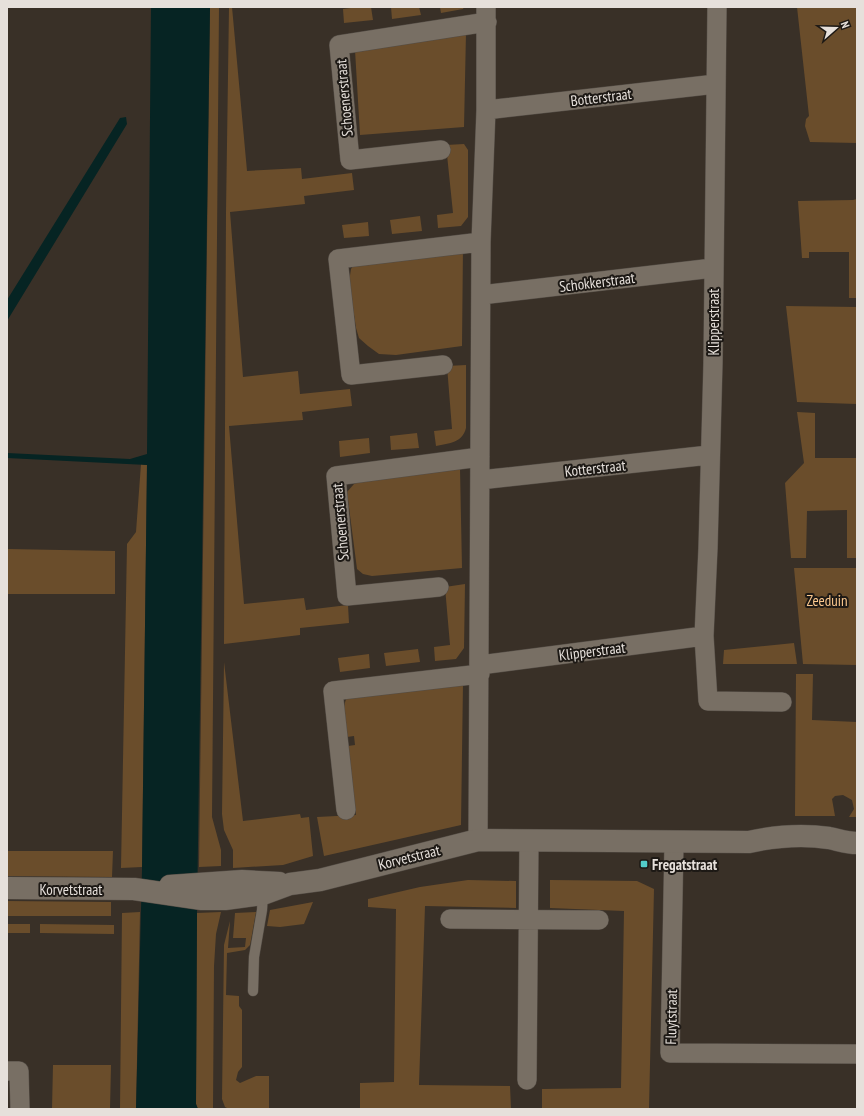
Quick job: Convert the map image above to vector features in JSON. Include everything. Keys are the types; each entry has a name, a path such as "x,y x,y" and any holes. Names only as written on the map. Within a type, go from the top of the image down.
{"street":[{"name":"Klipperstraat","path":"717,7 713,363 704,636 708,702 782,702"},
{"name":"Schoenerstraat","path":"441,150 350,160 339,45 486,14 486,110 481,242 478,840"},
{"name":"Botterstraat","path":"486,110 716,84"},
{"path":"443,365 351,375 338,259 481,242"},
{"name":"Schokkerstraat","path":"481,295 713,268"},
{"name":"Kotterstraat","path":"480,480 709,454"},
{"name":"Schoenerstraat","path":"439,587 347,596 336,476 480,457"},
{"name":"Klipperstraat","path":"480,670 704,636"},
{"path":"346,810 333,691 480,670"},
{"name":"Korvetstraat","path":"7,888 202,890 263,888 320,880 478,840 674,843 749,842 774,837 792,836 830,838 853,843"},
{"path":"527,1080 529,840"},
{"name":"Fluytstraat","path":"674,843 670,1053 857,1054"},
{"path":"450,918 599,920"},
{"path":"7,1071 19,1071 20,1109"}],"lane":[{"path":"253,991 254,957 262,910 263,888"}],"green space":[{"path":"210,7 219,7 212,817 221,850 221,866 199,867"},
{"path":"229,7 232,7 247,171 301,168 302,179 352,173 354,190 304,196 305,204 230,212 243,377 298,371 300,394 350,389 352,406 302,412 303,420 229,426 244,604 304,598 306,610 348,605 349,623 300,628 300,635 224,644 226,212"},
{"path":"371,7 373,20 344,23 343,9"},
{"path":"391,7 419,7 421,15 392,19"},
{"path":"440,7 464,7 463,9 441,13"},
{"path":"797,7 857,7 857,143 810,142 805,126 806,119 809,116"},
{"path":"466,33 464,127 360,135 355,50"},
{"path":"464,144 468,150 468,217 461,226 438,228 437,215 453,213 446,145"},
{"path":"857,199 857,298 849,298 849,252 809,252 809,258 802,258 798,201"},
{"path":"420,216 422,231 392,234 390,220"},
{"path":"368,222 369,236 344,238 342,225"},
{"path":"463,247 462,346 396,355 379,354 359,338 349,282 351,269 357,259"},
{"path":"786,306 857,307 857,404 797,402"},
{"path":"466,365 466,428 462,437 455,442 436,446 434,431 452,429 447,366"},
{"path":"797,412 815,413 815,458 857,458 857,558 847,558 847,510 807,511 806,558 791,558 785,483 804,463"},
{"path":"417,433 419,448 391,450 390,436"},
{"path":"369,438 370,453 340,457 339,441"},
{"path":"141,464 147,465 142,867 121,868 127,544 136,532"},
{"path":"460,468 462,568 372,576 363,574 357,569 347,492 354,484 362,479"},
{"path":"7,549 115,551 115,594 7,594"},
{"name":"Zeeduin","path":"794,568 857,568 857,665 803,664"},
{"path":"465,584 464,648 456,659 435,661 434,647 450,645 445,587"},
{"path":"794,643 797,664 723,664 724,650"},
{"path":"418,649 420,662 386,666 384,653"},
{"path":"369,654 370,668 340,672 338,658"},
{"path":"224,662 243,821 300,814 301,818 309,817 313,856 283,865 233,868 233,850 224,830 222,814"},
{"path":"796,674 813,674 812,720 857,722 857,817 849,817 854,809 852,800 843,795 835,796 832,799 835,816 795,816"},
{"path":"463,683 461,825 324,856 317,817 356,815 348,746 355,745 354,736 347,737 344,716 344,705 348,696"},
{"path":"7,851 113,851 112,877 7,876"},
{"path":"468,880 516,881 516,908 425,906 419,1085 510,1086 511,1109 360,1109 360,1083 394,1082 396,909 368,907 368,899 420,887"},
{"path":"550,880 637,881 654,889 649,1109 542,1109 542,1089 621,1088 624,911 550,908"},
{"path":"7,901 111,902 111,916 7,916"},
{"path":"313,902 304,924 280,927 267,926 270,910"},
{"path":"140,912 136,1109 120,1109 122,913"},
{"path":"221,912 216,934 214,966 213,1109 198,1109 196,1104 197,913"},
{"path":"256,912 250,945 245,950 227,953 226,995 239,996 239,1006 242,1010 242,1067 238,1072 236,1080 240,1083 256,1076 269,1076 269,1109 229,1109 225,1107 222,1099 224,945 230,921 228,948 245,947 246,938 233,938 235,913"},
{"path":"7,924 30,924 30,933 7,933"},
{"path":"40,924 114,925 114,934 40,933"},
{"path":"53,1065 111,1065 110,1109 52,1109"}],"water":[{"path":"151,7 210,7 197,913 196,1104 198,1109 136,1109 142,870 147,465 7,458 7,453 130,459 147,454"},
{"path":"126,117 127,124 7,321 7,300 120,118"}],"place":[{"name":"Fregatstraat","path":"644,864"}]}
